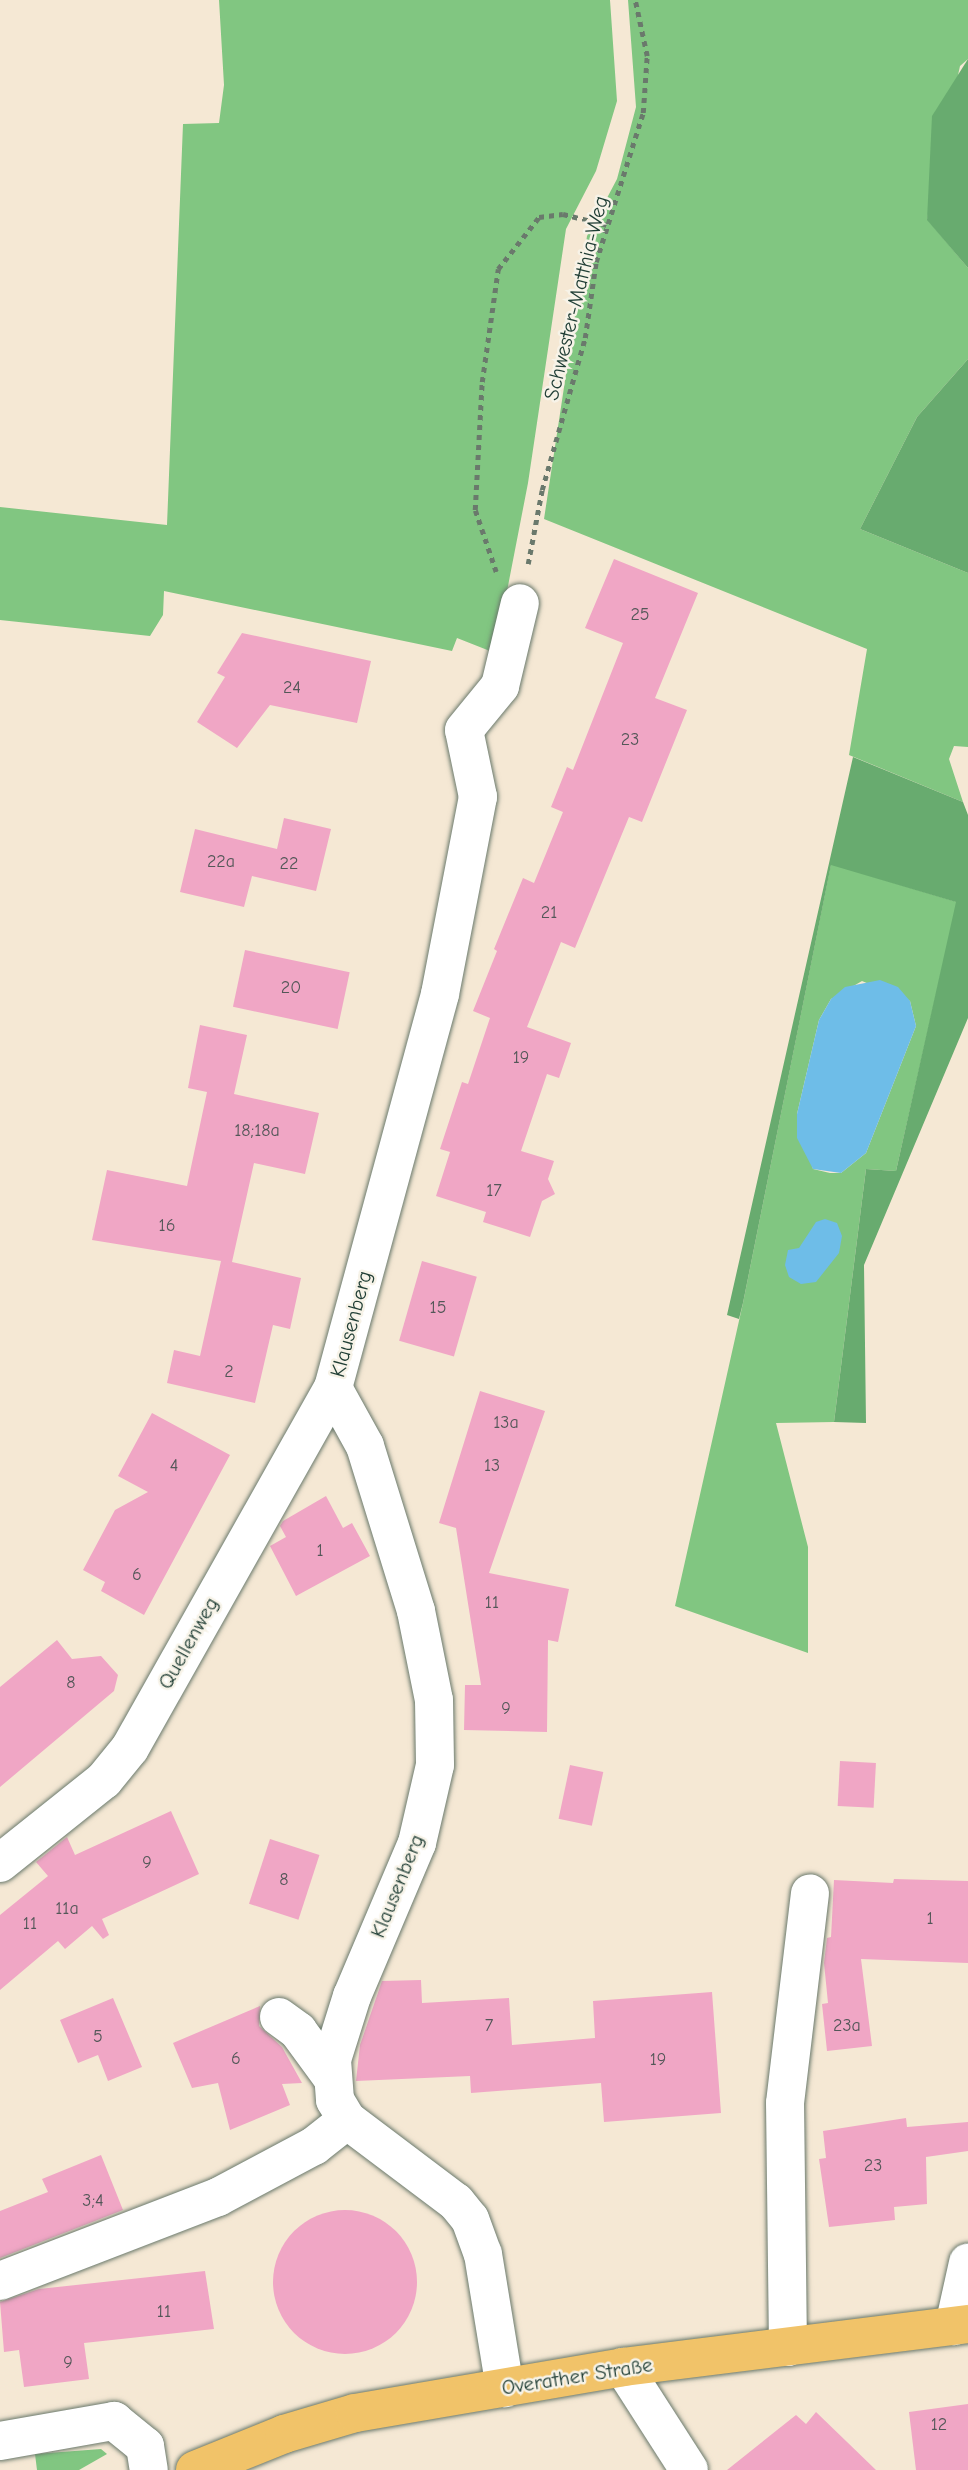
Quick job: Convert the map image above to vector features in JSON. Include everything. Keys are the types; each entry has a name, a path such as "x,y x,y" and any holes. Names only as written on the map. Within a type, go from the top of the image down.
{"main road":[{"name":"Overather Straße","path":"195,2470 284,2434 355,2413 623,2367 961,2325"}],"street":[{"name":"Klausenberg","path":"347,2120 335,2100 332,2060 352,1996 417,1843 435,1765 434,1700 416,1611 365,1446 334,1388 440,994 478,797 464,730 500,686 520,603"},
{"name":"Quellenweg","path":"0,1863 104,1780 130,1748 334,1388"},
{"path":"788,2347 785,2103 810,1893"},
{"path":"279,2017 298,2031 333,2080"},
{"path":"0,2281 218,2197 314,2146 347,2120 456,2202 470,2219 483,2253 505,2388"},
{"path":"961,2325 968,2263"},
{"path":"623,2367 689,2470"},
{"path":"0,2441 114,2421 145,2446 149,2470"}],"path":[{"name":"Schwester-Matthia-Weg","path":"520,603 542,490 585,338 607,225 643,113 647,56 635,0"},
{"path":"520,603 490,564 475,510 482,382 498,269 539,217 563,215 607,225"}],"green space":[{"path":"219,0 610,0 617,101 596,171 566,229 528,483 495,653 457,638 452,651 164,591 163,615 150,636 0,620 0,507 167,525 183,124 219,123 224,85"},
{"path":"628,0 968,0 968,59 960,66 927,219 968,268 968,359 917,417 860,529 968,573 968,747 954,746 949,759 963,802 849,755 867,649 544,519 587,236 617,179 636,107"},
{"path":"968,59 968,268 927,220 932,116"},
{"path":"968,359 968,573 860,529 917,417"},
{"path":"853,757 963,802 968,815 968,1018 864,1265 866,1423 834,1422 866,1169 896,1171 956,902 831,865 743,1303 739,1319 727,1315"},
{"path":"831,864 957,902 896,1171 866,1169 834,1422 776,1423 808,1547 808,1653 675,1606 743,1303","holes":["862,981 910,1001 916,1026 866,1153 841,1173 813,1169 797,1114 819,1020 831,999"]},
{"path":"101,2449 107,2454 79,2470 37,2470 35,2454"}],"water":[{"path":"880,980 898,987 910,1001 916,1026 866,1153 841,1173 813,1169 797,1138 797,1114 819,1020 831,999 845,987"},
{"path":"825,1219 837,1223 842,1236 839,1253 816,1282 801,1284 789,1277 785,1265 788,1250 799,1248 816,1222"}],"building":[{"path":"614,559 698,593 655,698 687,710 642,822 629,817 575,948 561,942 527,1027 571,1043 559,1078 547,1074 521,1151 554,1161 548,1179 555,1194 542,1201 530,1237 483,1222 486,1212 436,1196 450,1152 440,1149 462,1082 468,1084 490,1018 473,1011 497,951 494,949 523,878 534,883 563,812 551,807 567,767 573,770 623,643 585,628"},
{"path":"242,633 371,661 357,723 270,705 237,748 197,722 225,677 217,673"},
{"path":"284,818 331,829 316,891 252,876 244,907 180,892 195,829 277,849"},
{"path":"245,950 350,972 338,1029 233,1007"},
{"path":"200,1025 247,1035 234,1094 319,1113 305,1174 254,1163 232,1262 301,1278 290,1329 273,1325 255,1403 167,1383 174,1350 200,1356 221,1261 92,1240 107,1170 187,1186 207,1092 188,1088"},
{"path":"422,1261 477,1277 454,1356 399,1341"},
{"path":"480,1391 545,1411 489,1573 569,1589 558,1642 548,1640 547,1732 464,1730 465,1685 481,1685 456,1528 439,1523"},
{"path":"152,1413 230,1455 144,1615 101,1591 105,1582 83,1570 115,1510 148,1492 118,1476"},
{"path":"326,1496 343,1528 352,1523 370,1556 296,1596 270,1546 286,1537 280,1526 283,1521"},
{"path":"57,1640 72,1659 101,1656 118,1675 114,1691 0,1787 0,1687"},
{"path":"840,1761 876,1763 874,1808 838,1806"},
{"path":"570,1765 603,1772 592,1826 559,1819"},
{"path":"171,1811 199,1874 102,1919 109,1935 103,1939 92,1926 65,1949 58,1941 0,1990 0,1915 48,1876 36,1862 67,1837 75,1855"},
{"path":"270,1839 319,1855 298,1920 249,1904"},
{"path":"894,1879 968,1881 968,1963 861,1959 872,2046 827,2051 822,2004 828,2003 824,1963 827,1938 831,1937 834,1880 893,1883"},
{"path":"421,1980 422,2003 509,1998 512,2045 595,2038 593,2001 712,1992 721,2113 604,2122 601,2083 471,2093 470,2076 356,2081 360,2045 382,1981"},
{"path":"113,1998 142,2067 108,2081 98,2055 78,2063 60,2020"},
{"path":"260,2006 259,2026 282,2047 302,2083 282,2084 290,2105 230,2130 218,2083 192,2088 173,2043"},
{"path":"906,2118 907,2127 968,2122 968,2151 926,2157 927,2204 894,2207 895,2220 829,2227 819,2159 826,2158 823,2131"},
{"path":"101,2155 123,2210 0,2258 0,2211 48,2192 42,2179"},
{"path":"345,2210 373,2215 396,2231 412,2254 417,2282 412,2310 396,2333 373,2349 345,2354 317,2349 294,2333 278,2310 273,2282 278,2254 294,2231 317,2215"},
{"path":"205,2271 214,2329 84,2343 89,2379 24,2387 19,2350 4,2352 0,2302 39,2289"},
{"path":"968,2404 968,2470 916,2470 909,2412"},
{"path":"816,2412 876,2470 727,2470 796,2415 806,2424"}]}
